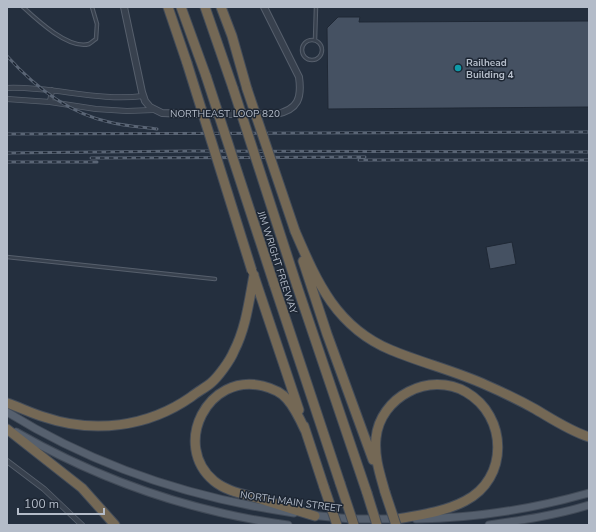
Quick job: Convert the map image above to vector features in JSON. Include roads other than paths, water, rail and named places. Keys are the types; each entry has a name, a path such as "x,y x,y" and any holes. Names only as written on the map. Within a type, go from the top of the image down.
{"highway":[{"path":"168,7 253,273 337,525"},
{"name":"JIM WRIGHT FREEWAY","path":"181,7 206,76 354,525"},
{"name":"JIM WRIGHT FREEWAY","path":"205,7 377,525"},
{"path":"221,7 232,36 247,89 295,230 315,277 337,310 351,324 374,341 391,350 485,384 564,426 589,437"},
{"path":"295,230 299,250 314,296 385,492 397,522 464,502 481,489 491,475 496,463 498,454 498,438 489,415 472,396 464,391 448,386 424,386 410,390 389,406 379,424 376,437 376,459 385,492"},
{"path":"7,403 50,419 69,424 104,427 148,419 183,402 212,382 234,352 243,327 253,273"},
{"path":"305,430 293,406 286,397 268,388 258,385 247,385 233,387 214,398 201,414 195,439 200,461 209,476 215,481 238,492 315,516"},
{"path":"7,428 82,488 115,525"}],"main road":[{"name":"NORTH MAIN STREET","path":"7,412 42,433 147,479 224,501 270,510 315,516 397,522 499,512 533,507 589,493"},
{"path":"7,428 51,451 138,489 212,511 288,525"},
{"path":"489,525 534,518 589,506"}],"street":[{"path":"124,7 143,96 145,101 153,110"},
{"name":"NORTHEAST LOOP 820","path":"153,110 162,113 186,114 276,114 290,110 297,102 300,94 299,78 264,7"},
{"path":"7,88 52,90 119,98 143,96"},
{"path":"50,102 52,90"},
{"path":"7,99 50,102 96,109 128,111 153,110"},
{"path":"7,461 27,475 82,525"}],"lane":[{"path":"23,7 53,32 76,44 89,44 96,39 97,24 92,7"},
{"path":"315,40 308,40 303,44 301,51 304,58 310,61 317,59 321,54 322,47 315,40 316,7"},
{"path":"7,257 215,279"}],"railway":[{"path":"7,56 40,88 66,105 80,112 94,118 115,123 157,129"},
{"path":"7,134 589,132"},
{"path":"7,153 190,151 589,152"},
{"path":"91,158 365,157"},
{"path":"359,160 589,160"},
{"path":"7,162 97,162"}],"place":[{"name":"Railhead Building 4","path":"458,68"}]}
